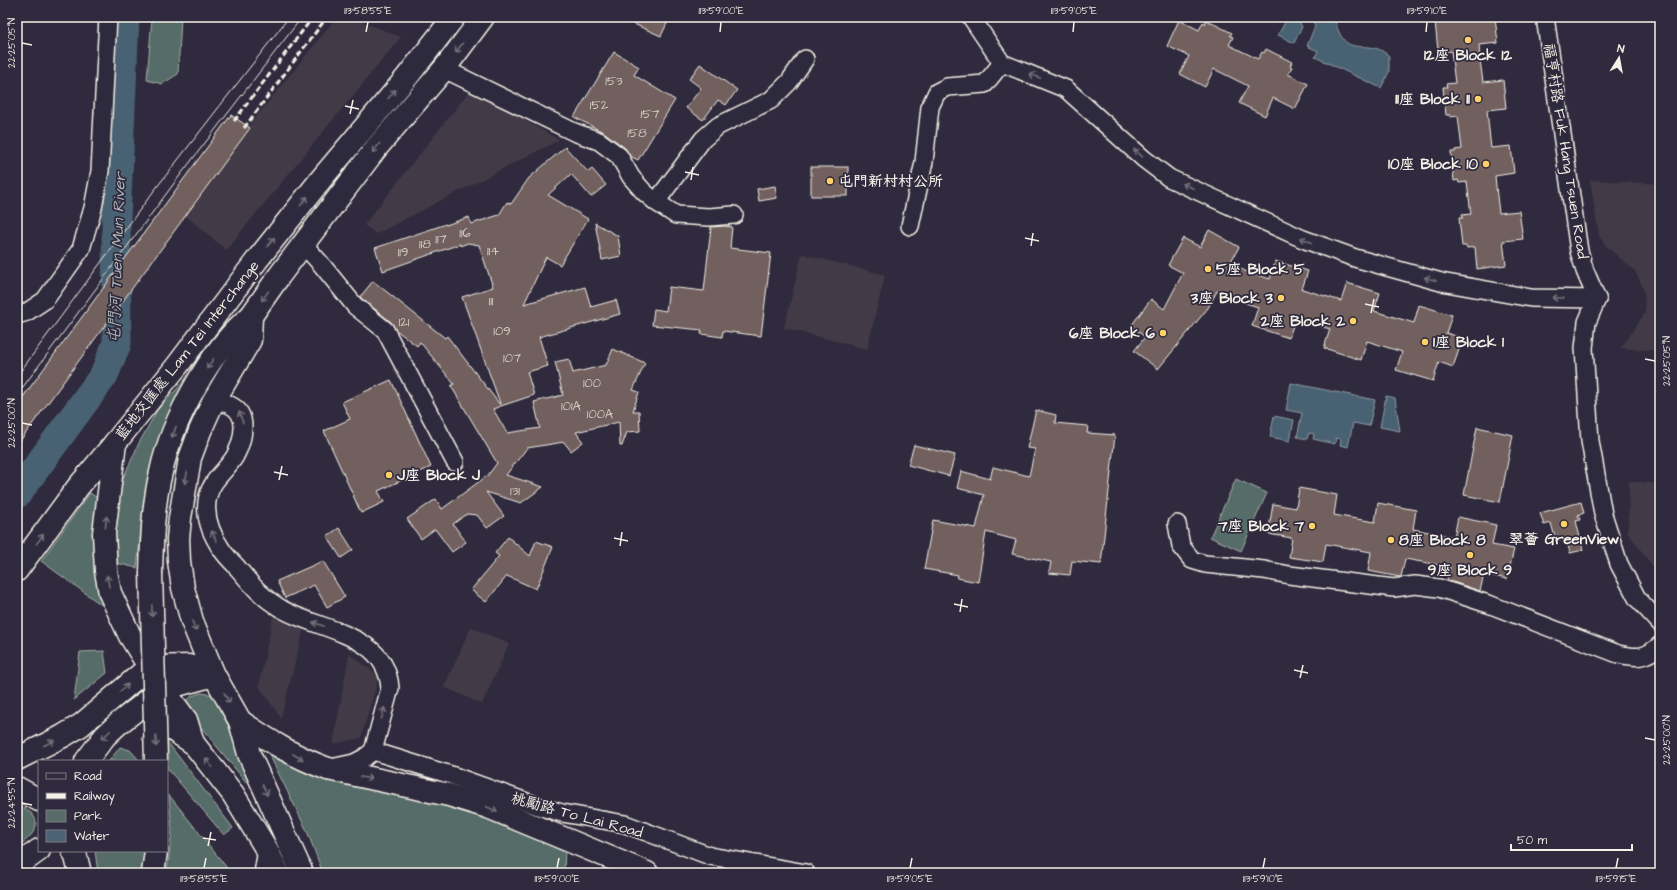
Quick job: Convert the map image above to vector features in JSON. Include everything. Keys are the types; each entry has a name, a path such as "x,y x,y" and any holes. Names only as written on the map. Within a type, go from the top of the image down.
{"main road":[{"name":"藍地交匯處 Lam Tei Interchange","path":"154,695 149,666 130,636 118,613 110,592 106,571 104,533 115,443 177,366 286,224 454,17"},
{"path":"156,760 152,572 153,521 161,471 176,426 197,385 216,354 232,333 251,316 302,244 377,147 444,69 483,17"},
{"name":"藍地交匯處 Lam Tei Interchange","path":"251,316 250,340 213,402 190,458 184,486 178,539 179,561 192,621 214,675 240,721 249,754 302,873"},
{"path":"17,570 78,487 115,443"},
{"path":"17,759 63,736 81,725 149,666 189,666 214,675"},
{"path":"87,760 105,736 154,695 214,675"},
{"path":"154,695 186,720 193,743 233,794 267,850 278,873"},
{"name":"藍地交匯處 Lam Tei Interchange","path":"240,721 304,760 328,769 450,796 488,807 647,873"},
{"path":"17,788 38,799"},
{"path":"17,866 38,851"},
{"path":"73,852 80,873"},
{"path":"153,873 156,852"}],"street":[{"path":"17,315 27,312 45,300 81,249 93,208 100,171 108,17"},
{"path":"971,17 1002,63 1066,89 1169,178 1303,239 1355,258 1441,282 1531,298 1597,299 1587,322 1584,348 1590,441 1603,514 1619,564 1637,598 1660,623"},
{"name":"福亨村路 Fuk Hang Tsuen Road","path":"1545,17 1578,250 1584,271 1597,299"},
{"path":"656,202 703,139 718,126 771,100 789,82 805,59"},
{"path":"910,226 924,162 930,107 937,92 947,87 985,84 1002,63"},
{"path":"444,69 574,132 599,141 619,156 631,177 644,192 676,215 734,215"},
{"path":"302,244 322,264 355,306 385,330 455,462"},
{"path":"213,402 230,404 241,414 243,420 243,430 238,448 230,463 213,484 208,497 207,518 214,537 223,552 258,593 280,608 302,619 347,634 365,645 381,659 390,678 390,688 373,751 354,763 328,769"},
{"path":"1177,524 1181,546 1192,560 1205,564 1264,570 1289,575 1394,588 1415,585 1439,588 1491,605 1618,654 1636,658 1652,653 1660,646"},
{"name":"桃勵路 To Lai Road","path":"373,751 562,813 625,824 710,856 806,873"},
{"path":"263,873 267,850"}],"shaded area":[{"path":"337,17 350,17 401,37 226,250 180,211"},
{"path":"471,89 559,140 376,234 364,225"},
{"path":"1590,180 1660,184 1660,351 1621,348 1645,313 1644,290 1635,271 1607,247 1599,236"},
{"path":"802,254 885,275 867,349 784,328"},
{"path":"1629,481 1660,484 1660,576 1628,533"},
{"path":"273,616 304,627 281,718 259,686"},
{"path":"471,627 509,644 482,704 444,687"},
{"path":"349,654 379,676 361,738 333,744"}],"green space":[{"path":"152,17 181,17 178,74 162,84 147,80"},
{"path":"191,374 167,417 155,453 144,500 137,568 112,562 113,519 121,483 139,443 158,409"},
{"path":"1236,479 1267,493 1241,551 1210,537"},
{"path":"90,493 99,499 95,571 103,606 41,561"},
{"path":"104,651 107,673 74,700 80,652"},
{"path":"200,693 209,694 215,697 252,778 246,782 186,709 186,701 192,696"},
{"path":"148,736 162,739 169,744 233,828 224,835 168,769 168,760 160,760 141,738"},
{"path":"120,747 130,750 139,760 110,760"},
{"path":"267,750 295,767 328,780 456,807 498,821 565,850 564,873 323,873 307,831"},
{"path":"169,795 231,873 167,873 172,830"},
{"path":"17,805 32,815 36,820 36,825 30,836 17,847"},
{"path":"95,852 145,852 142,873 98,873"}],"water":[{"path":"1288,17 1297,17 1302,27 1294,43 1278,35"},
{"path":"1311,17 1334,17 1339,32 1344,40 1350,45 1372,47 1389,56 1389,72 1381,88 1315,57 1318,51 1307,46 1315,26"},
{"path":"1291,383 1375,400 1369,426 1353,423 1348,447 1340,445 1341,439 1336,438 1335,444 1313,439 1314,434 1309,433 1307,439 1297,437 1302,413 1286,410"},
{"path":"1386,396 1395,398 1400,431 1380,427"},
{"path":"1274,416 1294,420 1290,441 1270,437"}],"building":[{"path":"618,17 670,17 661,36"},
{"path":"1449,17 1495,17 1498,43 1479,45 1483,82 1503,80 1506,108 1487,110 1491,148 1511,146 1514,173 1495,176 1499,213 1519,211 1523,239 1503,241 1506,265 1477,269 1475,247 1467,248 1466,246 1462,246 1459,218 1463,218 1462,215 1471,214 1467,182 1459,183 1458,180 1454,181 1451,152 1462,149 1458,116 1450,117 1450,115 1446,115 1443,87 1447,87 1446,84 1455,83 1451,51 1442,52 1442,49 1438,50 1435,22 1439,21 1438,19"},
{"path":"1179,20 1199,30 1203,22 1205,24 1206,20 1232,33 1230,36 1233,37 1229,45 1258,59 1262,52 1264,53 1266,49 1292,62 1290,66 1292,67 1288,74 1308,84 1295,109 1273,98 1265,116 1239,103 1248,86 1214,69 1205,87 1180,74 1189,56 1167,46"},
{"path":"614,52 639,67 634,75 675,100 638,160 630,156 625,148 605,133 574,117"},
{"path":"700,64 737,90 726,105 718,100 703,120 686,108 701,88 689,79"},
{"path":"231,115 250,128 17,445 17,405"},
{"path":"565,147 588,172 592,169 606,185 591,197 571,174 548,195 588,219 560,265 546,257 524,304 585,287 591,307 616,300 620,314 539,337 548,366 527,372 534,395 501,406 462,297 493,287 479,245 468,243 460,246 460,244 383,271 375,248 469,217 471,224 499,215 507,202 511,204 529,178"},
{"name":"屯門新村村公所","path":"811,167 848,167 848,196 811,196"},
{"path":"775,186 777,198 759,201 757,189"},
{"path":"595,223 618,236 621,256 602,260"},
{"path":"711,227 732,227 730,248 771,253 761,336 723,331 722,337 701,334 702,330 652,325 654,309 666,311 669,287 704,291"},
{"path":"1209,230 1239,247 1230,263 1245,271 1270,279 1275,261 1308,271 1302,289 1341,301 1347,283 1380,293 1374,311 1414,323 1419,305 1452,315 1446,333 1463,338 1453,367 1439,362 1433,381 1396,370 1402,352 1367,341 1361,360 1324,348 1330,329 1295,319 1289,338 1261,329 1252,326 1258,307 1233,299 1217,291 1208,308 1158,369 1134,351 1145,337 1131,326 1151,299 1164,309 1183,273 1168,265 1183,238 1200,247"},
{"path":"373,281 445,338 447,336 501,406 493,409 507,433 540,428 534,402 563,395 555,362 569,359 573,373 606,365 613,349 645,363 633,390 639,392 633,411 639,411 640,431 627,432 622,446 620,446 619,422 576,432 583,442 571,451 564,442 527,448 506,475 543,487 521,503 486,492 504,516 487,528 477,515 467,514 453,524 466,542 452,552 435,529 421,539 407,519 436,499 442,509 488,475 497,463 451,386 454,384 420,342 417,346 396,330 391,322 360,297"},
{"path":"391,380 431,467 378,491 384,502 361,513 324,431 350,419 342,402"},
{"path":"1036,410 1056,415 1055,423 1088,426 1087,433 1115,435 1101,564 1072,561 1070,575 1049,573 1051,562 1012,554 1016,540 986,532 978,582 957,578 958,575 924,569 933,520 976,528 984,495 957,488 961,471 990,479 993,467 1029,476 1035,449 1027,448"},
{"path":"1477,427 1513,435 1500,502 1464,495"},
{"path":"914,445 955,455 949,476 908,465"},
{"path":"1299,488 1337,495 1334,515 1375,522 1378,503 1416,510 1413,529 1454,537 1458,517 1496,525 1492,545 1514,549 1507,579 1484,574 1480,591 1447,580 1450,567 1405,559 1401,577 1368,571 1371,552 1326,544 1323,562 1289,557 1292,538 1268,534 1273,504 1296,508"},
{"name":"翠薈 GreenView","path":"1581,502 1584,513 1578,515 1580,520 1576,521 1583,550 1570,553 1566,538 1556,541 1551,523 1544,525 1540,513"},
{"path":"339,528 353,550 341,558 327,536"},
{"path":"508,537 530,556 536,541 553,547 536,589 507,576 486,602 471,590 499,556 495,553"},
{"path":"323,561 345,597 327,607 314,585 285,598 277,581"}],"waterway":[{"name":"屯門河 Tuen Mun River","path":"17,494 104,375 117,343 116,219 125,17"}],"tram line":[{"path":"17,376 153,192 289,17"},
{"path":"17,395 178,178 302,17"}],"railway":[{"path":"234,121 313,17"},
{"path":"244,128 327,17"}],"place":[{"name":"12座 Block 12","path":"1468,40"},
{"name":"11座 Block 11","path":"1478,99"},
{"name":"10座 Block 10","path":"1486,164"},
{"name":"屯門新村村公所","path":"830,181"},
{"name":"5座 Block 5","path":"1208,269"},
{"name":"3座 Block 3","path":"1281,298"},
{"name":"2座 Block 2","path":"1353,321"},
{"name":"6座 Block 6","path":"1163,333"},
{"name":"1座 Block 1","path":"1425,342"},
{"name":"J座 Block J","path":"389,475"},
{"name":"翠薈 GreenView","path":"1564,524"},
{"name":"7座 Block 7","path":"1312,526"},
{"name":"8座 Block 8","path":"1391,540"},
{"name":"9座 Block 9","path":"1470,555"}]}
